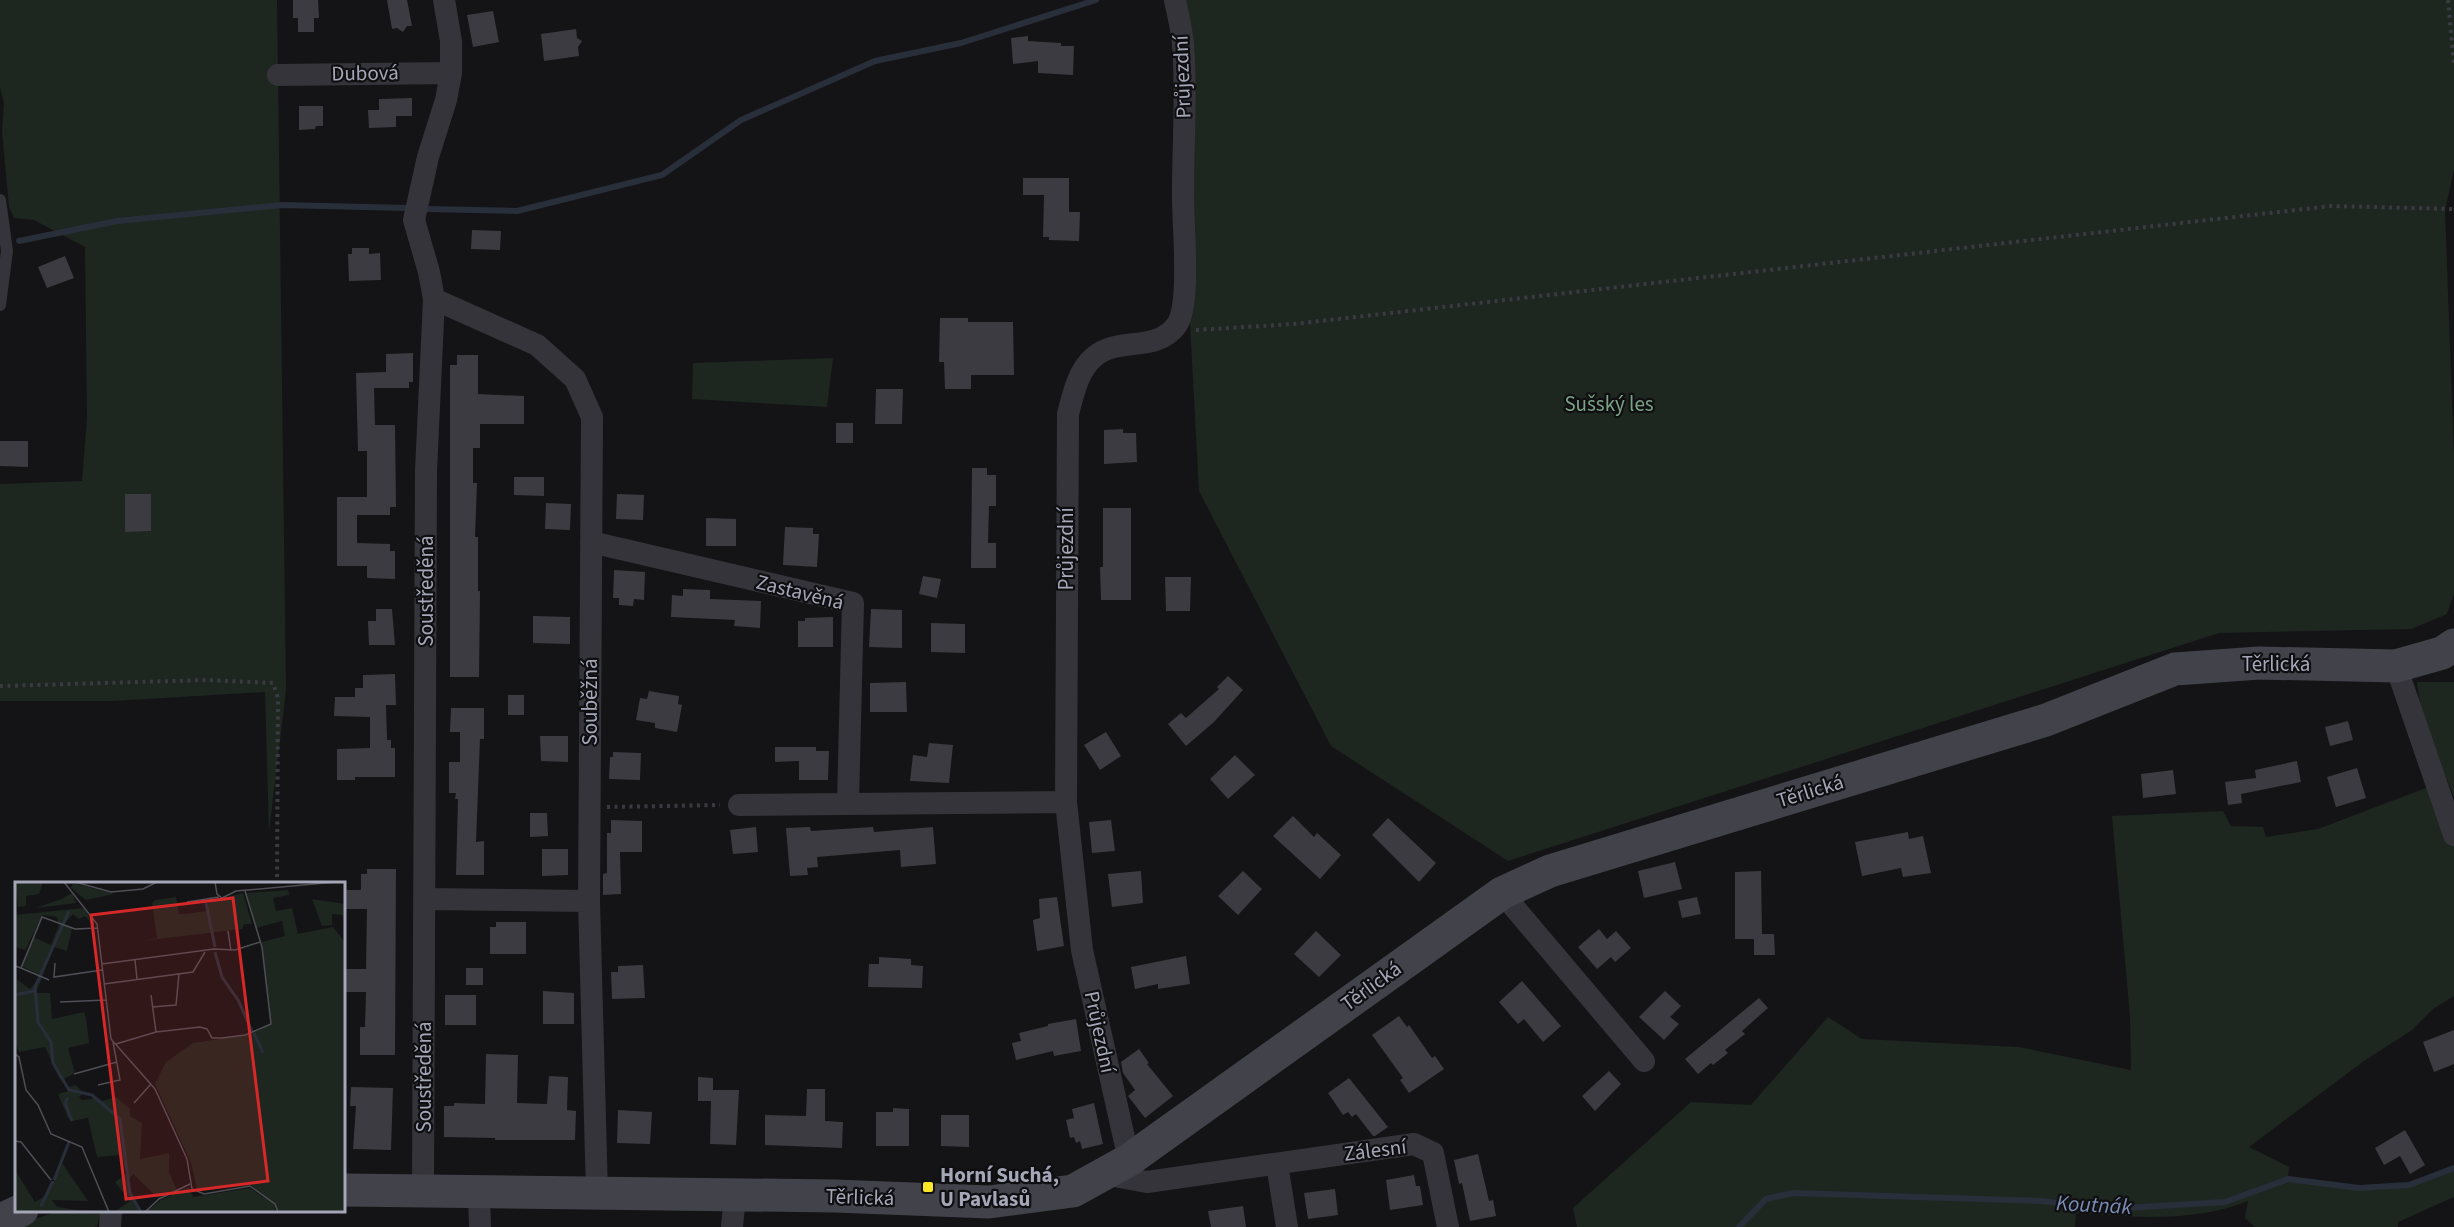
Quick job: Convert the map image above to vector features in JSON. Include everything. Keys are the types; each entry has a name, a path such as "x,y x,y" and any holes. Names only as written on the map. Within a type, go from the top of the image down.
{"main road":[{"name":"Těrlická","path":"345,1190 735,1195 989,1202 1073,1191 1116,1167 1502,892 1550,871 2046,720 2175,669 2247,663 2396,666 2442,653 2454,645"},
{"path":"0,1220 18,1212"}],"street":[{"name":"Soustředěná","path":"423,1191 426,471 434,299 414,220 428,157 446,100 451,73 451,41 444,0"},
{"name":"Průjezdní","path":"1116,1167 1082,950 1066,802 1068,414 1082,372 1093,358 1116,346 1145,344 1165,338 1178,324 1183,306 1186,244 1183,194 1183,44 1175,0"},
{"name":"Dubová","path":"278,75 451,73"},
{"name":"Souběžná","path":"434,299 537,345 575,379 592,417 589,901 597,1193"},
{"name":"Zastavěná","path":"591,542 853,603 848,802"},
{"path":"2396,666 2454,835"},
{"path":"739,805 848,802 1066,802"},
{"path":"1502,892 1644,1061"},
{"path":"425,899 589,901"},
{"name":"Zálesní","path":"1116,1167 1147,1182 1414,1144 1433,1153 1448,1227"},
{"path":"1276,1164 1287,1227"},
{"path":"479,1192 480,1227"},
{"path":"732,1227 735,1195"},
{"path":"110,1227 111,1212"}],"lane":[{"path":"0,200 7,251 0,305"}],"path":[{"path":"2448,0 2454,65"},
{"path":"1178,324 1200,331 1294,324 2331,206 2454,209"},
{"path":"0,686 207,680 273,683 278,698 277,882"},
{"path":"589,807 739,805"}],"green space":[{"path":"0,0 277,0 286,690 269,832 265,692 112,701 0,701 0,484 82,481 87,418 85,247 34,220 14,218 9,207 2,131 4,103 0,88"},
{"name":"Sušský les","path":"1175,0 2454,0 2454,170 2445,210 2454,457 2454,594 2447,614 2411,629 2219,633 1508,861 1331,746 1199,491"},
{"path":"833,358 827,407 692,399 693,363"},
{"path":"2417,682 2454,682 2454,797 2422,718"},
{"path":"2431,786 2454,845 2454,996 2433,1009 2412,1030 2364,1061 2249,1147 2289,1167 2288,1179 2359,1188 2409,1185 2454,1168 2454,1197 2398,1222 2398,1227 2255,1227 2245,1218 2248,1201 2206,1213 2185,1216 2141,1217 2076,1213 2075,1227 1577,1227 1573,1208 1691,1102 1751,1105 1828,1017 1862,1039 2019,1047 2131,1070 2130,1016 2112,816 2223,811 2231,826 2263,827 2266,837 2318,829"},
{"path":"55,1212 101,1212 97,1226 94,1227 13,1227"}],"building":[{"path":"293,0 318,0 319,18 314,18 314,32 298,32 298,18 293,18"},
{"path":"387,0 407,0 412,26 407,26 403,32 397,28 392,29"},
{"path":"493,11 499,42 473,47 467,15"},
{"path":"576,29 577,38 582,41 578,47 579,56 544,61 541,34"},
{"path":"1028,36 1028,41 1074,46 1073,75 1038,73 1038,61 1013,64 1011,38"},
{"path":"412,98 412,116 396,116 396,127 369,128 368,110 379,110 379,99"},
{"path":"299,106 323,106 323,126 299,130"},
{"path":"1023,178 1069,178 1069,212 1080,212 1079,241 1049,240 1049,237 1043,237 1044,195 1023,195"},
{"path":"472,230 501,231 500,250 471,249"},
{"path":"352,248 369,248 369,254 380,253 381,280 349,281 348,254 352,254"},
{"path":"65,256 74,278 47,288 38,267"},
{"path":"940,318 968,318 968,322 1013,322 1014,375 971,375 971,389 945,389 944,362 939,362"},
{"path":"413,353 413,382 409,382 409,388 374,388 375,425 395,425 396,507 390,507 390,515 357,515 357,543 390,544 390,551 395,551 395,579 367,578 367,566 337,566 337,497 367,497 367,451 358,451 356,373 386,372 386,354"},
{"path":"457,355 478,355 478,394 524,396 524,424 480,424 480,448 473,448 473,483 477,483 475,537 478,537 478,591 480,591 479,677 450,677 450,365 457,365"},
{"path":"876,389 903,389 902,424 875,424"},
{"path":"836,423 853,423 853,443 836,443"},
{"path":"1123,429 1123,433 1136,433 1137,462 1104,464 1104,430"},
{"path":"0,441 28,441 28,467 0,466"},
{"path":"972,468 987,468 987,475 996,475 996,506 989,506 988,543 996,543 996,568 971,568"},
{"path":"514,477 544,477 544,496 514,495"},
{"path":"125,494 151,494 151,531 125,532"},
{"path":"617,494 644,495 643,520 616,519"},
{"path":"546,503 571,504 570,530 545,529"},
{"path":"1103,508 1131,508 1131,600 1101,600"},
{"path":"706,518 736,519 736,546 706,546"},
{"path":"785,527 813,528 813,534 819,534 817,567 783,565"},
{"path":"614,570 645,572 644,600 634,599 633,606 619,605 619,598 613,598"},
{"path":"923,576 941,579 937,598 919,594"},
{"path":"1165,577 1191,577 1190,611 1166,611"},
{"path":"683,589 710,590 710,599 761,601 760,628 734,626 735,620 671,617 672,595 683,596"},
{"path":"376,609 392,609 395,645 369,645 368,621 376,621"},
{"path":"871,609 902,610 902,648 869,647"},
{"path":"533,616 570,617 570,644 533,643"},
{"path":"833,617 833,647 798,647 798,621 805,621 805,618"},
{"path":"931,623 965,624 965,653 931,652"},
{"path":"395,674 396,705 386,705 387,740 391,740 391,748 395,748 395,777 355,777 355,780 337,780 337,749 370,748 370,717 334,716 335,697 355,697 355,688 363,688 363,675"},
{"path":"1228,676 1243,690 1214,722 1186,746 1168,724 1181,713 1186,718 1219,689 1217,687"},
{"path":"906,682 907,712 870,712 870,683"},
{"path":"649,691 679,696 678,704 682,705 677,732 655,728 655,723 636,720 640,698 647,699"},
{"path":"508,695 524,695 524,715 508,715"},
{"path":"451,708 484,708 484,739 480,739 476,842 484,841 484,875 456,875 458,799 455,799 456,793 449,793 449,762 460,762 460,732 450,732"},
{"path":"2348,721 2353,740 2330,746 2325,727"},
{"path":"1106,732 1121,756 1100,770 1084,745"},
{"path":"540,736 568,736 568,762 541,761"},
{"path":"929,743 953,745 949,783 910,781 913,755 927,757"},
{"path":"775,747 816,747 816,751 829,751 828,780 799,780 799,761 775,762"},
{"path":"613,752 641,753 640,780 609,779 610,757 613,757"},
{"path":"1235,755 1255,775 1228,799 1210,779"},
{"path":"2297,761 2301,782 2241,794 2242,803 2228,805 2225,782 2256,778 2255,770"},
{"path":"2357,768 2366,798 2336,807 2327,777"},
{"path":"2173,770 2176,794 2143,798 2141,774"},
{"path":"530,813 547,813 548,836 530,837"},
{"path":"1293,816 1314,837 1317,833 1341,855 1320,879 1273,836"},
{"path":"1388,818 1436,863 1419,882 1372,835"},
{"path":"611,820 642,821 642,852 620,852 621,894 603,895 603,874 607,873 607,833 611,833"},
{"path":"1111,820 1115,851 1092,853 1089,822"},
{"path":"756,827 758,852 733,854 730,830"},
{"path":"810,827 811,831 873,827 874,832 933,827 936,864 901,867 900,850 817,857 818,867 807,868 808,875 790,876 786,828"},
{"path":"1908,832 1909,839 1923,836 1931,873 1903,877 1901,868 1862,876 1855,842"},
{"path":"542,849 568,849 568,875 542,876"},
{"path":"1675,862 1682,889 1644,898 1638,871"},
{"path":"367,869 396,869 395,1055 360,1055 360,1027 365,1027 366,992 345,992 345,969 366,969 367,909 345,909 345,890 361,890 361,874 367,874"},
{"path":"1141,871 1143,903 1112,907 1108,874"},
{"path":"1243,871 1262,889 1238,915 1218,896"},
{"path":"1761,871 1762,934 1774,934 1775,955 1754,955 1754,939 1735,939 1735,872"},
{"path":"1057,897 1064,946 1037,951 1033,920 1040,918 1039,899"},
{"path":"1697,897 1701,914 1682,918 1678,901"},
{"path":"496,922 526,922 526,954 490,954 490,927 496,927"},
{"path":"1599,929 1607,939 1616,931 1631,948 1615,962 1611,957 1597,969 1578,947"},
{"path":"1316,931 1341,955 1319,977 1294,954"},
{"path":"1186,956 1190,984 1158,989 1158,984 1135,989 1131,967"},
{"path":"879,957 911,959 911,965 923,966 922,988 868,987 869,964 879,964"},
{"path":"643,965 645,998 612,999 611,972 618,972 618,966"},
{"path":"466,968 483,968 483,985 466,985"},
{"path":"1522,981 1561,1026 1543,1042 1524,1019 1518,1024 1499,1002"},
{"path":"543,991 574,993 574,1024 543,1024"},
{"path":"1665,991 1681,1006 1670,1017 1679,1024 1664,1040 1639,1017"},
{"path":"445,995 476,995 476,1025 445,1025"},
{"path":"1759,998 1768,1008 1742,1031 1745,1034 1725,1050 1728,1053 1698,1074 1685,1059"},
{"path":"1399,1016 1407,1027 1409,1025 1432,1058 1435,1056 1444,1069 1409,1093 1400,1080 1403,1078 1372,1035"},
{"path":"1076,1019 1081,1051 1054,1056 1053,1051 1016,1060 1012,1043 1021,1041 1019,1033 1048,1026 1048,1024"},
{"path":"2454,1030 2454,1064 2434,1072 2423,1042"},
{"path":"1139,1049 1149,1063 1147,1064 1173,1096 1145,1118 1128,1096 1135,1090 1123,1073 1121,1062"},
{"path":"486,1054 518,1055 517,1103 547,1104 549,1076 568,1077 567,1110 576,1111 575,1140 495,1140 495,1138 444,1137 444,1106 454,1106 454,1103 485,1104"},
{"path":"1609,1071 1621,1084 1595,1111 1582,1096"},
{"path":"698,1077 713,1078 713,1090 739,1090 736,1145 710,1144 711,1101 698,1101"},
{"path":"1349,1078 1388,1127 1375,1136 1356,1114 1352,1117 1348,1112 1343,1115 1328,1093"},
{"path":"351,1087 393,1088 391,1150 353,1149 356,1106 350,1106"},
{"path":"807,1089 825,1089 825,1121 843,1122 842,1148 765,1145 765,1115 806,1116"},
{"path":"1094,1103 1103,1144 1082,1149 1080,1141 1076,1143 1074,1137 1070,1138 1066,1120 1074,1118 1072,1109"},
{"path":"893,1108 909,1109 909,1146 876,1146 876,1112 893,1112"},
{"path":"618,1110 652,1112 650,1144 617,1143"},
{"path":"941,1115 969,1115 969,1147 941,1146"},
{"path":"2405,1130 2425,1165 2410,1174 2400,1156 2384,1165 2375,1148"},
{"path":"1478,1154 1489,1201 1493,1200 1496,1216 1470,1221 1462,1183 1459,1184 1454,1160"},
{"path":"1414,1175 1416,1186 1420,1186 1423,1205 1390,1210 1386,1180"},
{"path":"1335,1189 1338,1215 1308,1219 1304,1193"},
{"path":"1243,1206 1246,1227 1211,1227 1208,1211"}],"waterway":[{"path":"426,209 517,211 662,175 741,120 875,61 961,43 1096,0"},
{"path":"19,241 117,221 282,205 407,208"},
{"name":"Koutnák","path":"1739,1227 1766,1199 1793,1193 2041,1201 2109,1209 2225,1202 2288,1179 2359,1188 2409,1185 2454,1168"}],"place":[{"name":"Horní Suchá, U Pavlasů","path":"928,1187"}]}
